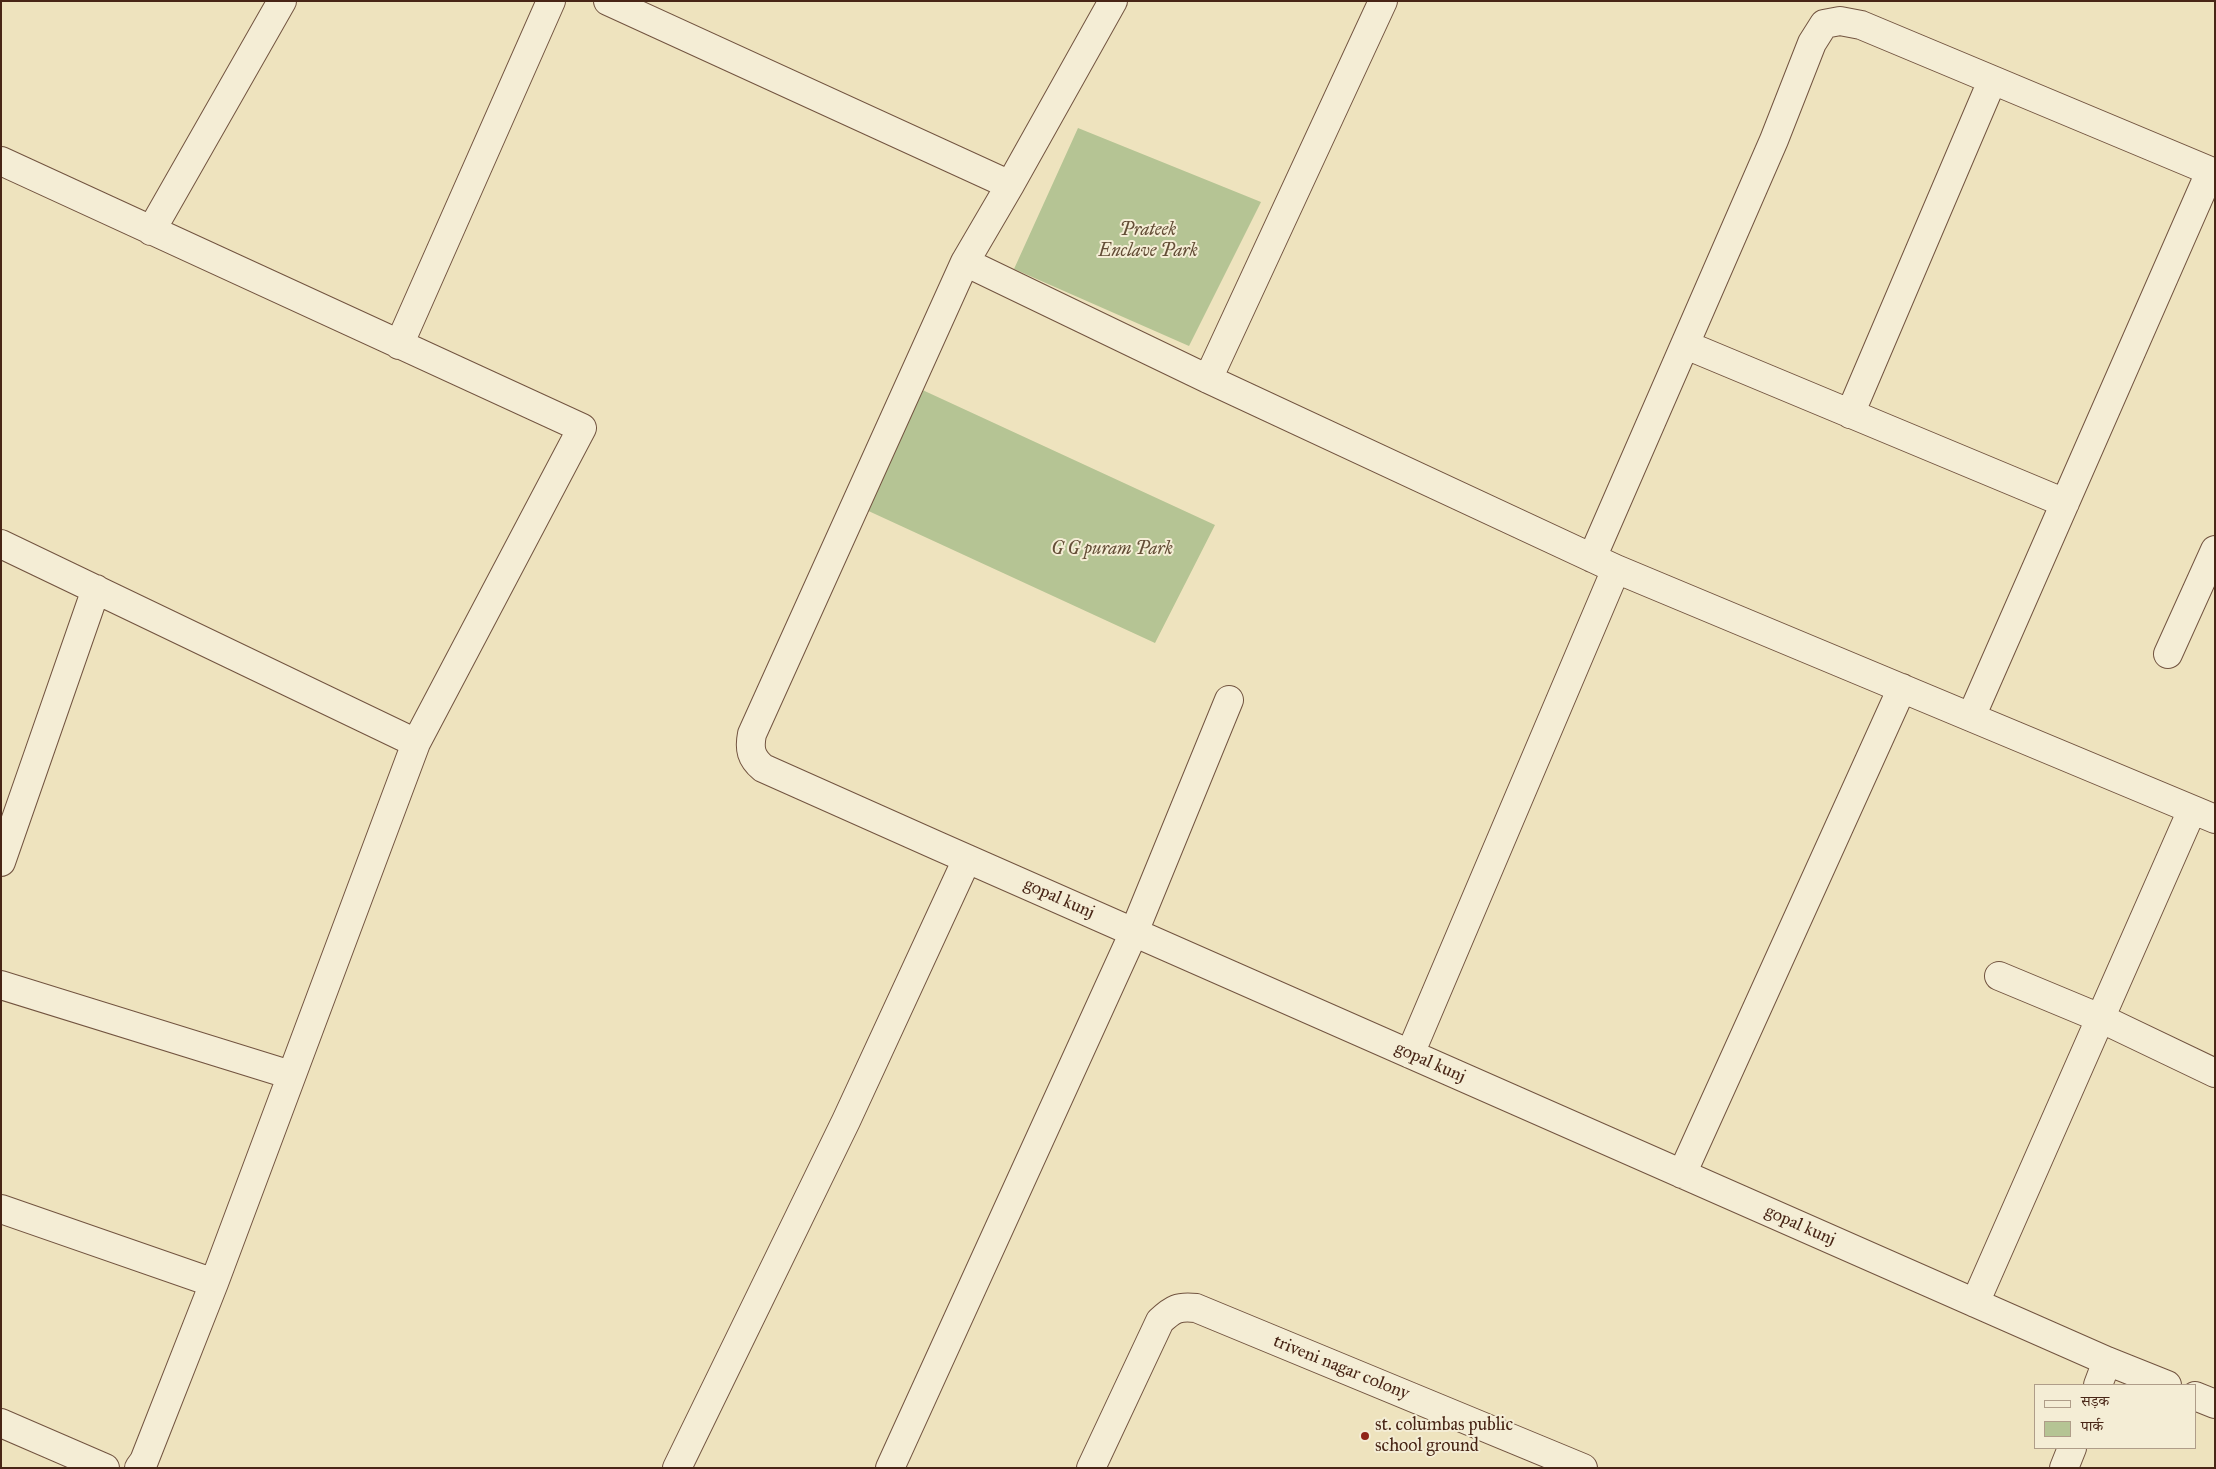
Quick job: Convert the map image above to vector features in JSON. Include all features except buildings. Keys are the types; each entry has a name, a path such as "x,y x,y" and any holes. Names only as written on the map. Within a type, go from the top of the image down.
{"street":[{"path":"151,232 282,1"},
{"path":"399,345 551,1"},
{"path":"608,1 1010,185"},
{"path":"1114,1 965,262 1208,379 1604,563 2203,814 2100,1018 1975,1303"},
{"path":"1208,379 1383,1"},
{"path":"1410,1054 1604,563 1686,345 1774,140 1812,43 1824,24 1840,21 1860,25 2213,172 1971,717"},
{"path":"1850,414 1992,81"},
{"path":"1,161 151,232 582,428 416,743 214,1283 144,1461 139,1468"},
{"name":"gopal kunj","path":"965,262 752,734 750,747 754,760 763,768 967,859 1975,1303 2102,1373 2162,1384"},
{"path":"1686,345 2065,503"},
{"path":"1,544 416,743"},
{"path":"2168,654 2215,550"},
{"path":"1,862 96,589"},
{"path":"1682,1174 1902,688"},
{"path":"890,1468 1134,932 1229,700"},
{"path":"677,1468 846,1122 967,859"},
{"path":"1999,976 2100,1018 2215,1074"},
{"path":"1,985 291,1075"},
{"path":"1,1209 214,1283"},
{"name":"triveni nagar colony","path":"1091,1468 1160,1321 1167,1314 1180,1307 1196,1308 1583,1468"},
{"path":"2196,1396 2215,1404"},
{"path":"1,1423 105,1468"},
{"path":"2064,1468 2072,1449"}],"green space":[{"name":"Prateek Enclave Park","path":"1078,128 1261,202 1189,346 1014,269"},
{"name":"G G puram Park","path":"916,387 1215,525 1155,643 862,508"}],"place":[{"name":"st. columbas public school ground","path":"1365,1436"}]}
